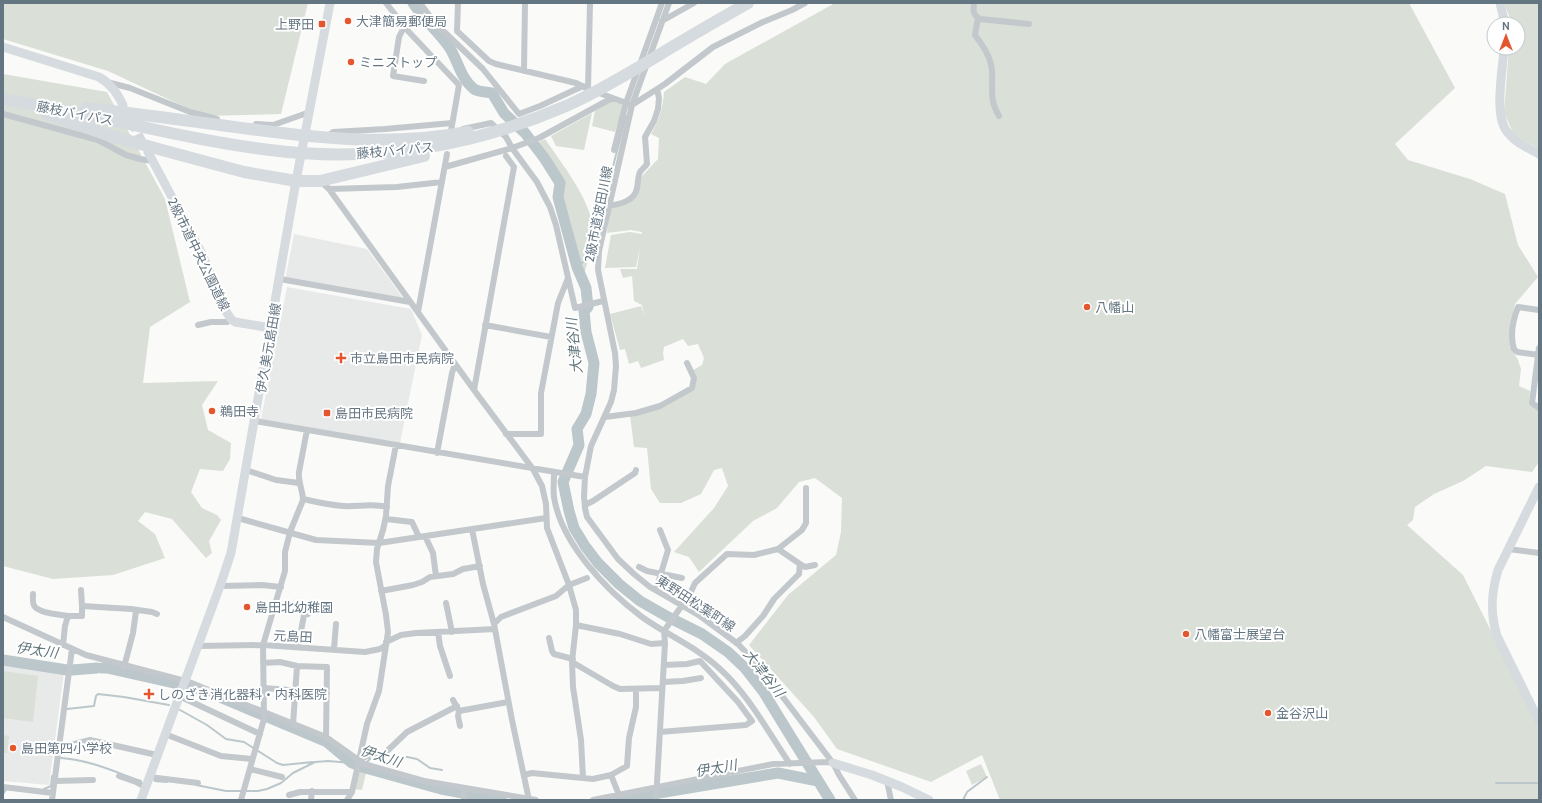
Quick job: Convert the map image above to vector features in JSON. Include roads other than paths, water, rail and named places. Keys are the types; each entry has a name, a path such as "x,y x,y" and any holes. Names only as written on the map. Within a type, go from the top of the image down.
{"highway":[{"path":"8,100 108,135 244,172 296,182 324,185 435,153 489,134 530,123 609,84 748,3"},
{"path":"8,100 305,137 388,141 457,134 489,134 516,121 547,110 609,84"},
{"name":"藤枝バイパス","path":"8,100 204,139 289,152 314,154 345,155 408,151 456,143 489,134"}],"street":[{"name":"伊久美元島田線","path":"141,800 231,553 296,182 330,3"},
{"path":"386,3 404,27 459,85 451,131 491,123 506,137 537,182 550,207 556,225 575,308 603,301"},
{"path":"420,3 436,23 483,69 519,114 586,88"},
{"path":"458,3 457,31 489,61 576,83 629,104 657,88 713,47 805,3"},
{"path":"524,71 526,3"},
{"path":"586,88 590,3"},
{"path":"614,150 662,3"},
{"name":"2級市道波田川線","path":"585,477 591,446 605,416 614,390 616,366 615,353 603,301 598,270 599,251 629,104 669,3"},
{"path":"662,21 694,3"},
{"path":"974,3 973,12 980,19 1029,24"},
{"path":"1500,3 1503,16"},
{"path":"978,18 975,35 988,54 992,70 992,102 999,116"},
{"path":"404,27 399,37 393,76 424,81"},
{"path":"3,47 91,75 107,82 130,88 209,118 259,125 273,124 310,112"},
{"path":"1503,56 1500,112 1502,123 1507,133 1517,142 1539,154"},
{"path":"107,82 123,105"},
{"path":"609,206 619,204 635,196 640,172 647,164 646,137 658,109 659,98 657,88"},
{"path":"444,167 539,138 612,98"},
{"path":"3,114 98,140 126,155 153,161"},
{"path":"325,138 333,132 452,123"},
{"name":"2級市道中央公園道線","path":"148,152 201,252 226,314 231,319 242,324 271,328"},
{"path":"418,312 447,154"},
{"path":"474,390 514,167 506,156"},
{"path":"324,185 397,187 442,182"},
{"path":"324,185 533,469 542,486 549,537 569,585 576,610 572,661 573,687 581,740 583,778"},
{"path":"506,434 541,434 541,393 558,304 568,278"},
{"path":"280,279 410,302"},
{"path":"1538,355 1518,352 1514,349 1512,344 1513,321 1518,307 1539,310"},
{"path":"198,325 211,322 227,322 231,319"},
{"path":"485,325 552,337"},
{"path":"1539,348 1532,403 1539,408"},
{"path":"605,416 636,413 660,406 692,388 694,378 686,363"},
{"path":"437,453 455,364"},
{"path":"255,421 585,477"},
{"path":"241,800 264,715 263,645 285,571 285,552 290,532 303,499 299,483 299,472 307,430"},
{"path":"347,800 352,792 367,724 379,691 388,632 376,562 377,549 386,519 388,486 396,445"},
{"path":"246,470 276,480 299,483"},
{"path":"585,505 635,473 636,470"},
{"path":"555,473 553,489 558,511 562,524 578,552 608,588 642,617 694,648 719,668 738,688 791,764"},
{"name":"東野田松葉町線","path":"585,477 585,505 587,517 618,559 634,574 656,590 680,606 700,616 736,642 760,667 831,763 855,800"},
{"path":"1539,487 1498,570 1493,586 1491,602 1494,625 1503,649 1539,721"},
{"path":"656,799 664,666 664,631 680,606 690,594 695,583 727,554 754,555 778,549 802,530 806,523 806,488"},
{"path":"303,499 342,506 375,504 387,507"},
{"path":"238,518 316,540 379,543 546,518"},
{"path":"386,519 412,522 433,553 436,576"},
{"path":"472,529 483,584 494,627 508,702 529,799"},
{"path":"656,590 668,550 660,530"},
{"path":"778,549 805,567 815,565"},
{"path":"1508,549 1539,553"},
{"path":"736,642 745,636 763,616 774,599 799,574 800,564"},
{"path":"381,591 413,585 430,577 453,574 463,569 480,566"},
{"path":"639,567 647,571 682,578"},
{"path":"494,627 501,617 556,596 569,585 586,578"},
{"path":"220,586 262,585 281,587"},
{"path":"32,594 35,607 68,616 82,616 81,590"},
{"path":"446,603 452,632"},
{"path":"82,606 131,609 157,614"},
{"path":"124,667 134,633 136,611"},
{"path":"298,647 304,615 308,614"},
{"path":"63,645 65,626 68,616"},
{"path":"3,617 86,655 184,684 326,737 364,764 424,781 536,800"},
{"path":"334,649 336,624"},
{"path":"576,625 620,634 651,644 665,643"},
{"name":"元島田","path":"198,646 263,645 365,652 380,649 401,635 452,632 494,627"},
{"path":"438,632 440,646 450,676"},
{"path":"548,638 554,654 572,661 613,686 620,688 636,689 702,678"},
{"path":"3,787 53,797 72,649"},
{"path":"660,732 746,725 752,721 738,702 700,661 664,666"},
{"path":"263,663 280,662 297,666 327,667 326,737"},
{"path":"293,725 297,666"},
{"path":"264,688 327,692"},
{"path":"524,775 532,772 593,779 610,775 627,766 629,738 636,708 636,689"},
{"path":"180,696 260,734"},
{"path":"453,700 458,709 460,726"},
{"path":"360,760 367,756 384,754 407,732 458,709 508,702"},
{"path":"165,734 221,756 252,759"},
{"path":"59,748 90,740 157,755"},
{"path":"593,800 656,789 772,764 831,763 887,781 929,800"},
{"path":"250,768 282,777"},
{"path":"610,775 619,795"},
{"path":"119,776 145,787"},
{"path":"149,777 198,783"},
{"path":"55,781 93,780"},
{"path":"887,781 891,800"},
{"path":"464,788 464,799"},
{"path":"289,795 300,792 352,792"},
{"path":"311,800 312,792"}],"waterway":[{"name":"大津谷川","path":"413,3 451,49 465,79 469,84 476,90 492,93 504,113 525,133 545,159 560,183 558,197 577,267 586,288 588,307 584,311 586,332 594,363 591,394 586,414 577,429 579,445 563,482 574,528 598,563 619,584 640,601 702,634 728,652 745,668 763,691 830,800"},
{"path":"577,267 590,256 626,116"},
{"name":"伊太川","path":"3,660 67,670"},
{"name":"伊太川","path":"72,670 97,668"},
{"name":"伊太川","path":"102,668 196,688 206,692"},
{"path":"67,709 94,706 96,696 98,694 169,705"},
{"name":"伊太川","path":"222,698 327,742 352,763 362,767 441,789 501,800"},
{"path":"180,710 207,725 226,739 244,742 277,763 283,765 313,762"},
{"path":"383,757 407,757 417,759 430,768 442,770"},
{"path":"61,758 82,761 141,781"},
{"path":"362,767 371,758"},
{"path":"196,785 226,791 258,791 281,783 293,773 315,762 328,761 352,763"},
{"name":"伊太川","path":"618,800 778,773 818,781"},
{"path":"44,789 51,786 52,776"},
{"path":"963,800 967,792 987,777"},
{"path":"155,781 167,782"},
{"path":"1496,783 1539,783"},
{"path":"3,794 7,788"}],"tunnel":[{"path":"132,122 145,148"}],"place":[{"name":"大津簡易郵便局","path":"348,21"},
{"name":"上野田","path":"322,24"},
{"name":"ミニストップ","path":"351,62"},
{"name":"八幡山","path":"1087,307"},
{"name":"市立島田市民病院","path":"341,358"},
{"name":"鵜田寺","path":"212,411"},
{"name":"島田市民病院","path":"327,413"},
{"name":"島田北幼稚園","path":"247,607"},
{"name":"八幡富士展望台","path":"1186,634"},
{"name":"しのざき消化器科・内科医院","path":"149,694"},
{"name":"金谷沢山","path":"1268,713"},
{"name":"島田第四小学校","path":"13,748"}]}
